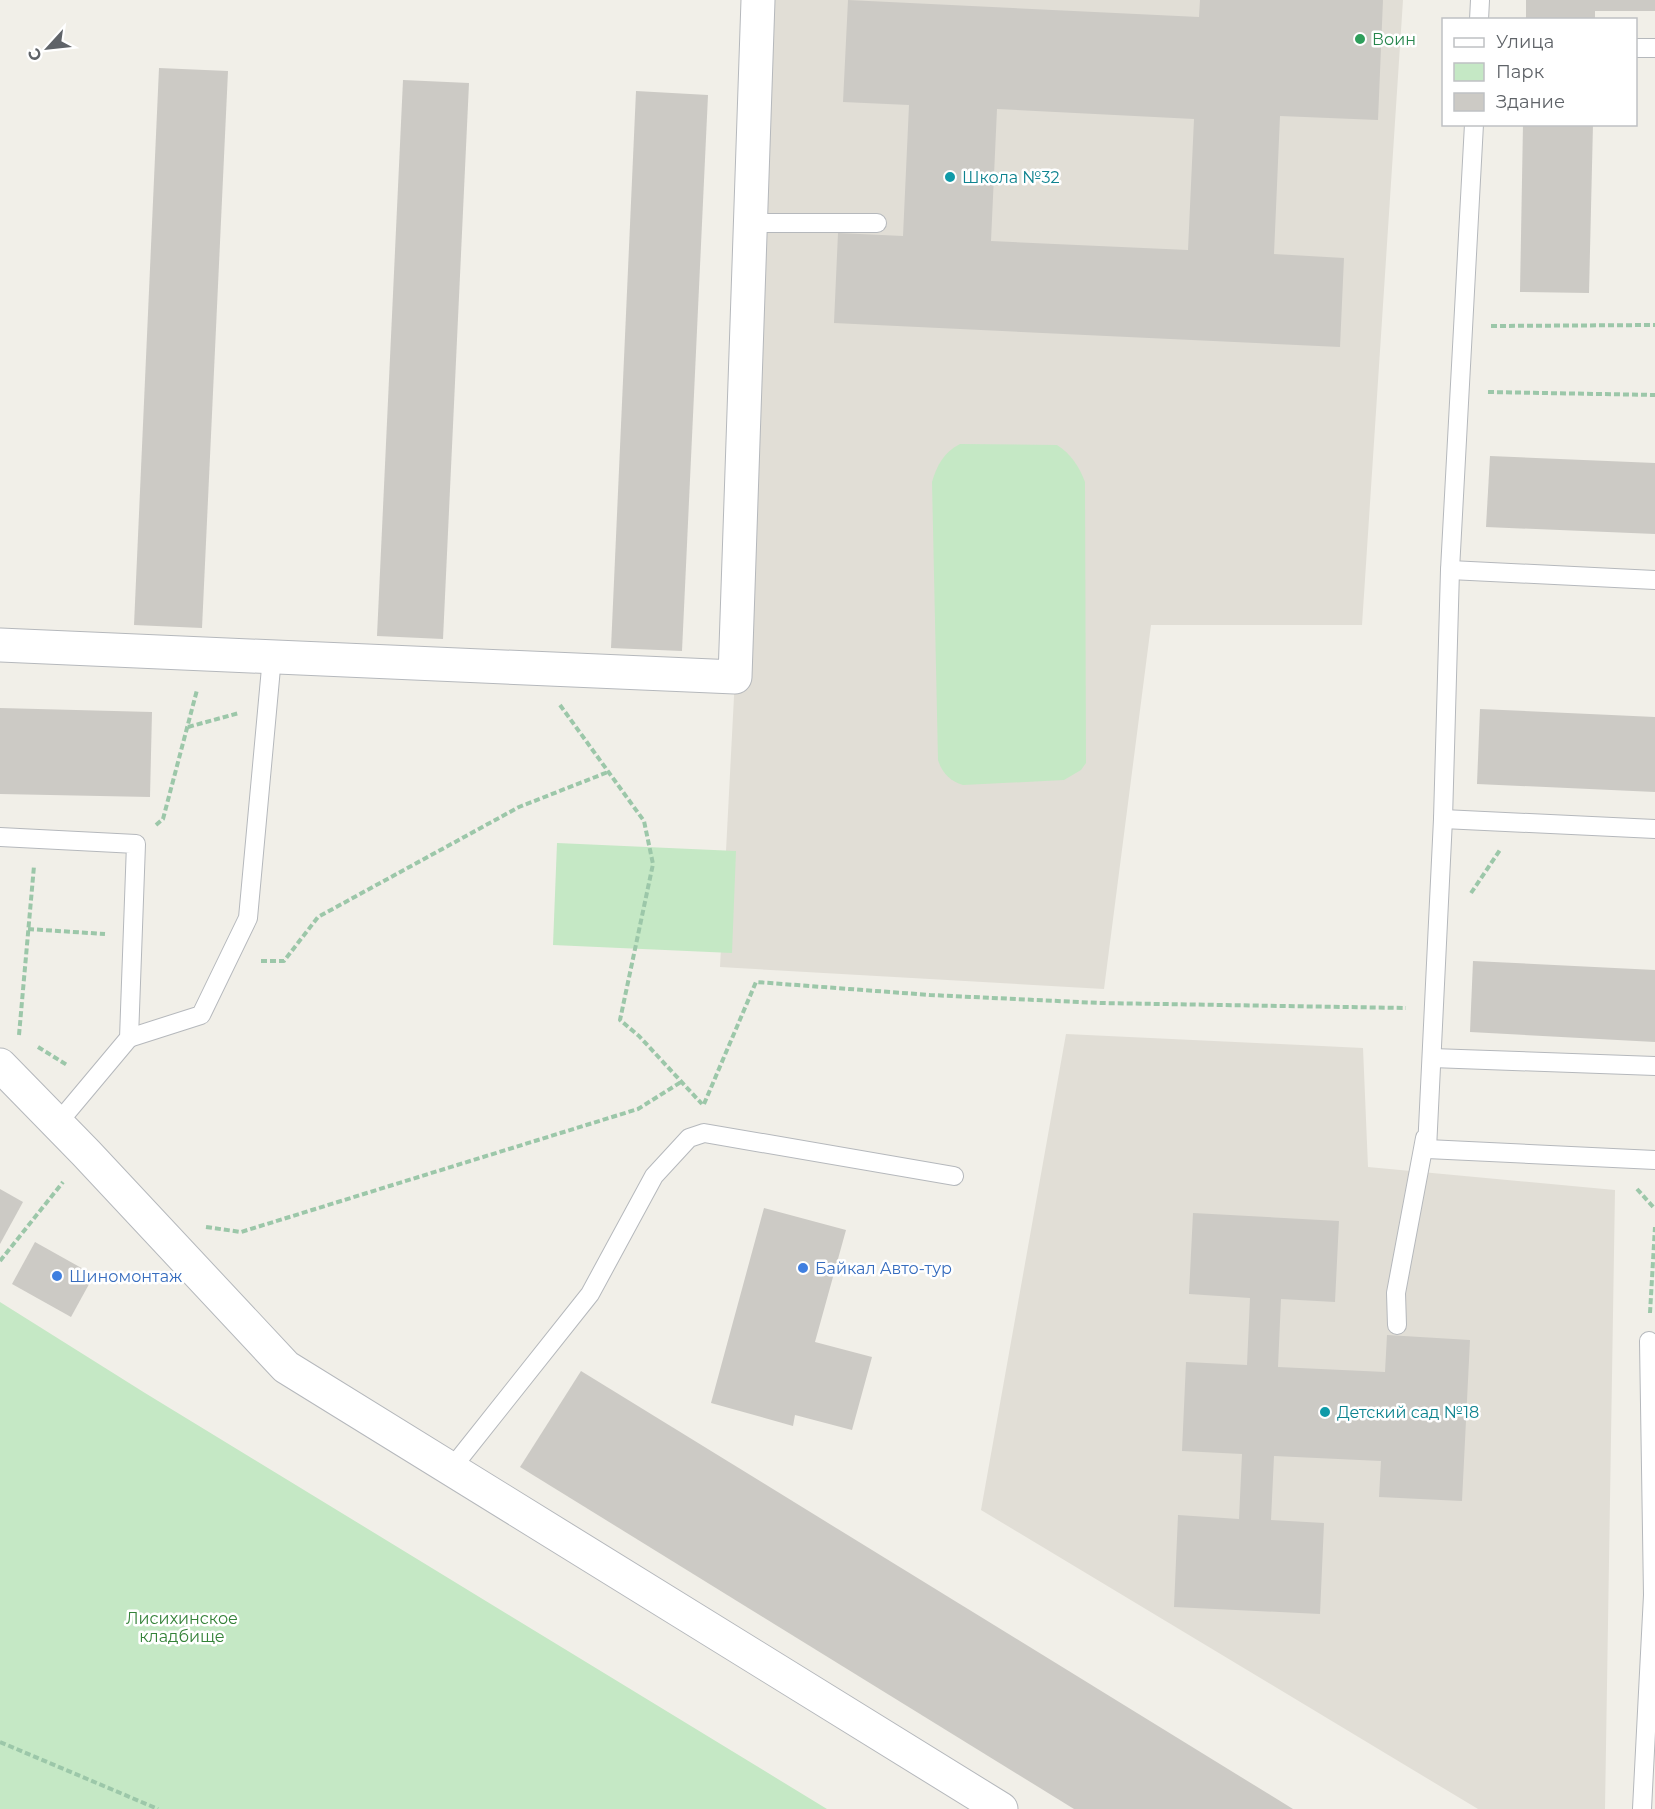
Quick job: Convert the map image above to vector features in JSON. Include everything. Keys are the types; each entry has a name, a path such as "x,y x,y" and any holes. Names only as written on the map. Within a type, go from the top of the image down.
{"street":[{"path":"0,645 735,677 758,0"},
{"path":"0,1065 86,1153 286,1367 1001,1809"}],"lane":[{"path":"1479,18 1480,0"},
{"path":"1637,48 1655,48"},
{"path":"1474,126 1450,570 1443,819 1427,1149 1655,1160"},
{"path":"750,223 877,224"},
{"path":"1450,570 1655,580"},
{"path":"57,1124 129,1038 201,1015 248,918 272,657"},
{"path":"1443,819 1655,829"},
{"path":"0,837 136,844 129,1038"},
{"path":"1432,1058 1655,1066"},
{"path":"1397,1325 1396,1293 1428,1121"},
{"path":"451,1469 590,1294 654,1176 689,1138 704,1133 954,1176"},
{"path":"1642,1809 1653,1595 1648,1341"}],"path":[{"path":"1463,326 1655,325"},
{"path":"1460,391 1655,395"},
{"path":"136,844 163,819 207,654"},
{"path":"534,668 644,821 653,864 620,1020 639,1036 703,1106 756,982 930,995 1066,1001 1434,1009"},
{"path":"187,727 267,705"},
{"path":"227,961 284,960 318,917 519,807 608,772"},
{"path":"1438,914 1457,913 1519,822"},
{"path":"28,1041 18,1035 36,839"},
{"path":"28,929 132,935"},
{"path":"37,1047 93,1082"},
{"path":"146,1217 241,1232 638,1109 681,1082"},
{"path":"0,1261 86,1153"},
{"path":"1648,1341 1655,1227"},
{"path":"0,1742 158,1809"}],"shaded area":[{"path":"758,0 1403,0 1362,625 1151,625 1104,989 720,967 735,677"},
{"path":"1066,1034 1363,1048 1368,1167 1615,1190 1605,1809 1478,1809 981,1510"}],"green space":[{"path":"960,444 1057,445 1074,461 1085,482 1086,763 1081,770 1064,780 963,785 947,776 938,760 932,482 942,460"},
{"path":"557,843 736,851 732,953 553,945"},
{"name":"Лисихинское кладбище","path":"0,1302 145,1393 827,1809 0,1809"}],"building":[{"name":"Школа №32","path":"848,0 1199,17 1200,0 1383,0 1378,120 1280,116 1274,254 1344,258 1340,347 834,323 838,233 903,236 909,105 843,102","holes":["997,109 1194,119 1188,250 991,241"]},
{"path":"1526,0 1655,0 1655,11 1595,11 1595,18 1526,18"},
{"path":"159,68 228,71 202,628 134,625"},
{"path":"403,80 469,83 443,639 377,636"},
{"path":"636,91 708,95 682,651 611,648"},
{"path":"1523,126 1593,126 1589,293 1520,292"},
{"path":"1490,456 1655,463 1655,534 1486,527"},
{"path":"0,708 152,712 150,797 0,794"},
{"path":"1480,709 1655,717 1655,792 1477,784"},
{"path":"1473,961 1655,970 1655,1042 1470,1032"},
{"path":"0,1189 23,1202 0,1244"},
{"path":"764,1208 846,1230 815,1342 872,1357 852,1430 795,1415 793,1426 711,1403"},
{"name":"Детский сад №18","path":"1193,1213 1339,1221 1335,1302 1281,1299 1278,1367 1385,1372 1387,1335 1470,1340 1462,1501 1379,1497 1381,1461 1274,1456 1271,1520 1324,1523 1320,1614 1174,1607 1178,1515 1239,1519 1242,1454 1182,1451 1186,1362 1247,1365 1250,1298 1189,1294"},
{"path":"35,1242 94,1275 71,1317 12,1284"},
{"path":"581,1371 1293,1809 1074,1809 520,1467"}],"place":[{"name":"Воин","path":"1360,39"},
{"name":"Школа №32","path":"950,177"},
{"name":"Байкал Авто-тур","path":"803,1268"},
{"name":"Шиномонтаж","path":"57,1276"},
{"name":"Детский сад №18","path":"1325,1412"}]}
